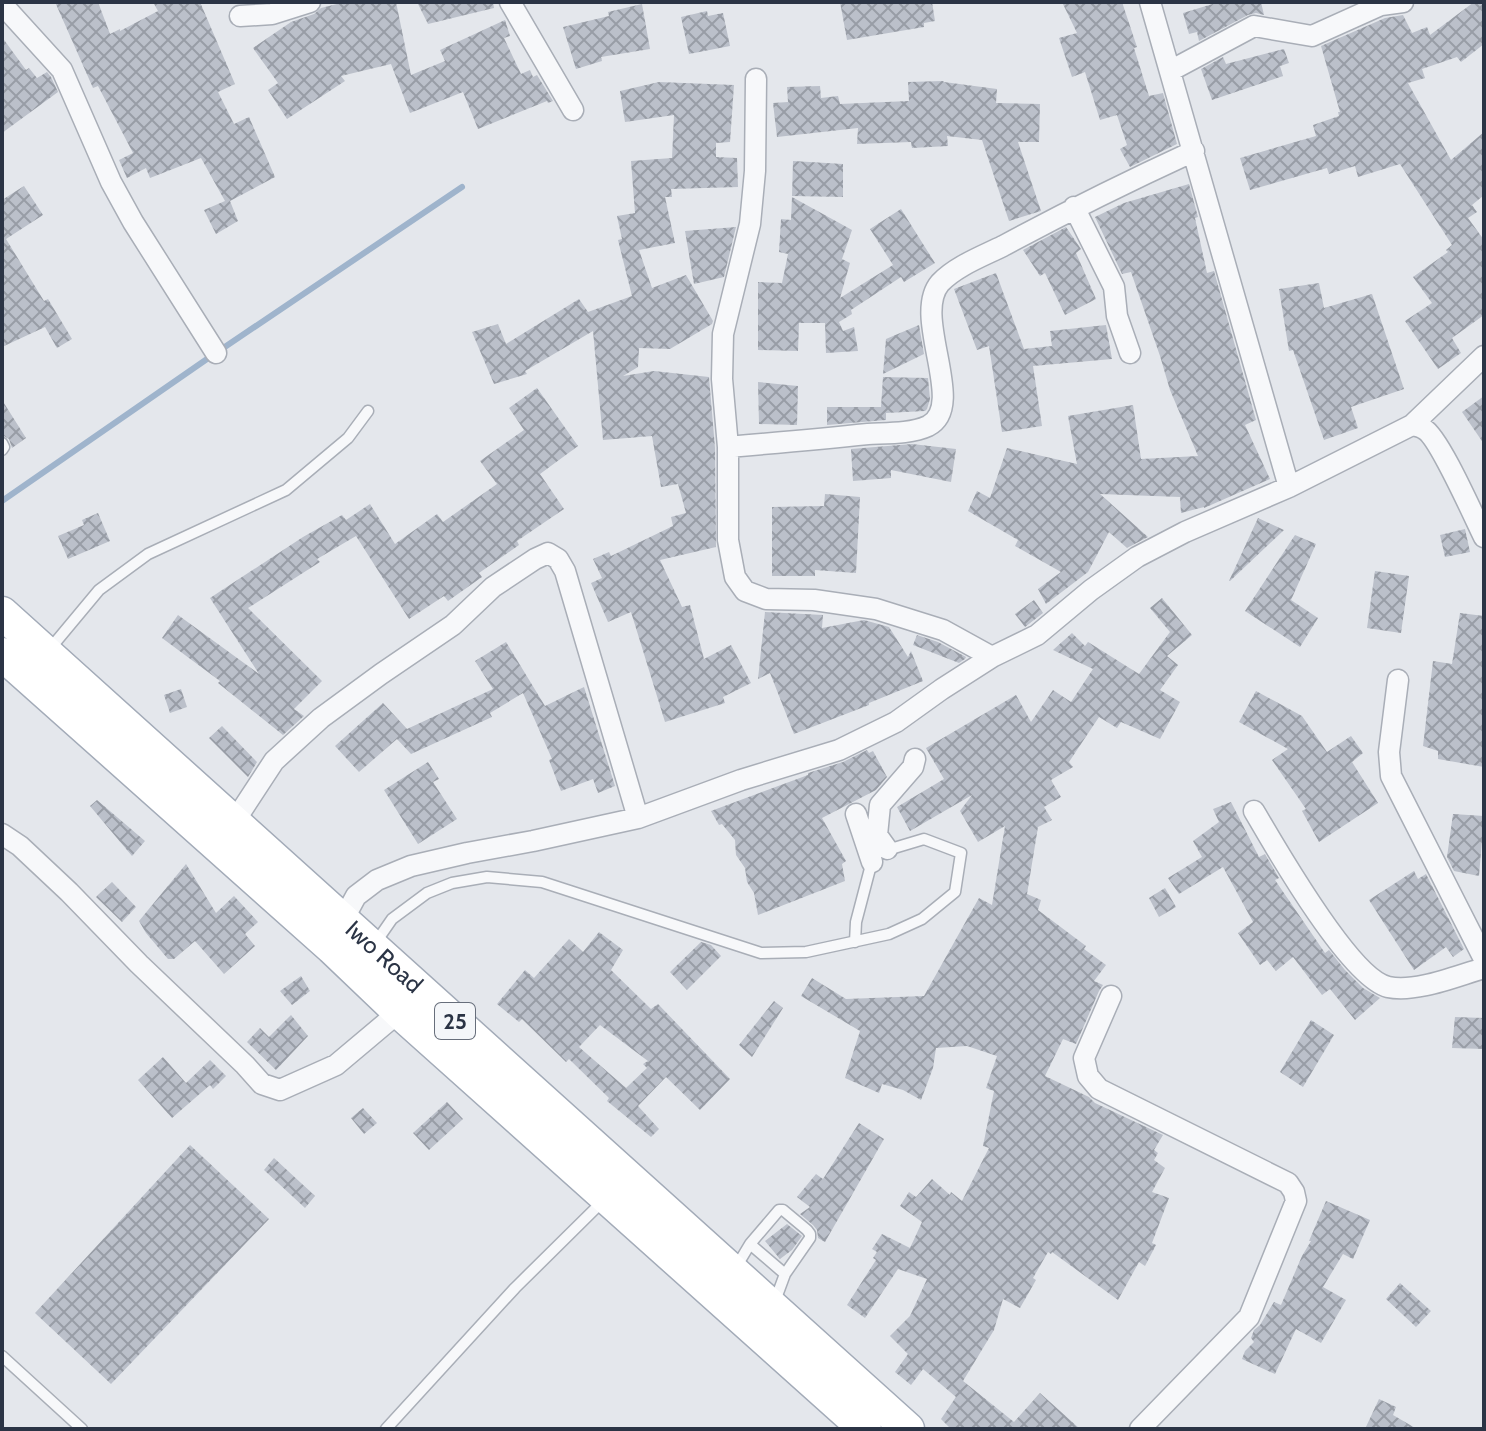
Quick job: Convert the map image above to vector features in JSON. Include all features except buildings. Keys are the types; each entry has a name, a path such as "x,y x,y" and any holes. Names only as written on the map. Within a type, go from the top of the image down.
{"main road":[{"name":"Iwo Road","path":"2,613 908,1429"},
{"name":"Iwo Road","path":"2,654 607,1197 737,1274 865,1429"}],"street":[{"path":"240,16 272,14 310,2"},
{"path":"510,2 573,110"},
{"path":"1150,2 1289,487"},
{"path":"1170,71 1254,26 1312,36 1381,5 1403,2"},
{"path":"2,4 62,70 111,182 216,353"},
{"path":"756,79 755,171 750,224 723,334 728,540 735,577 745,591 766,599 814,600 876,609 943,630 992,657"},
{"path":"728,447 901,431 921,428 935,421 943,410 930,310 939,284 959,269 1074,207 1194,151"},
{"path":"1074,207 1114,287 1117,316 1130,353"},
{"path":"343,920 356,896 377,880 411,866 638,818 741,780 839,750 896,722 992,657 1037,635 1137,557 1185,532 1289,487 1412,425 1484,356"},
{"path":"1412,425 1424,429 1442,451 1484,537"},
{"path":"234,822 274,761 321,718 453,625 493,587 548,553 558,559 565,571 638,818"},
{"path":"1398,680 1389,752 1391,776 1484,959"},
{"path":"879,855 880,805 913,767 915,759"},
{"path":"1254,811 1323,923 1378,984 1413,988 1484,968"},
{"path":"856,814 879,855"},
{"path":"2,834 20,846 69,892 262,1084 280,1090 336,1065 399,1012"},
{"path":"1111,996 1084,1058 1088,1076 1099,1089 1288,1183 1296,1201 1249,1317 1140,1429"}],"lane":[{"path":"47,653 99,590 148,554 286,490 348,438 368,411"},
{"path":"2,443 2,450"},
{"path":"373,947 392,919 427,893 452,883 487,877 542,882 761,953 806,952 855,942 889,934 922,919 955,892 961,853 924,839 879,855 856,922 855,942"},
{"path":"386,1429 515,1288 607,1197"},
{"path":"737,1274 779,1210 807,1230 810,1238 785,1274 773,1307"},
{"path":"737,1274 785,1274"},
{"path":"2,1356 82,1429"}],"waterway":[{"path":"2,501 462,187"}]}
